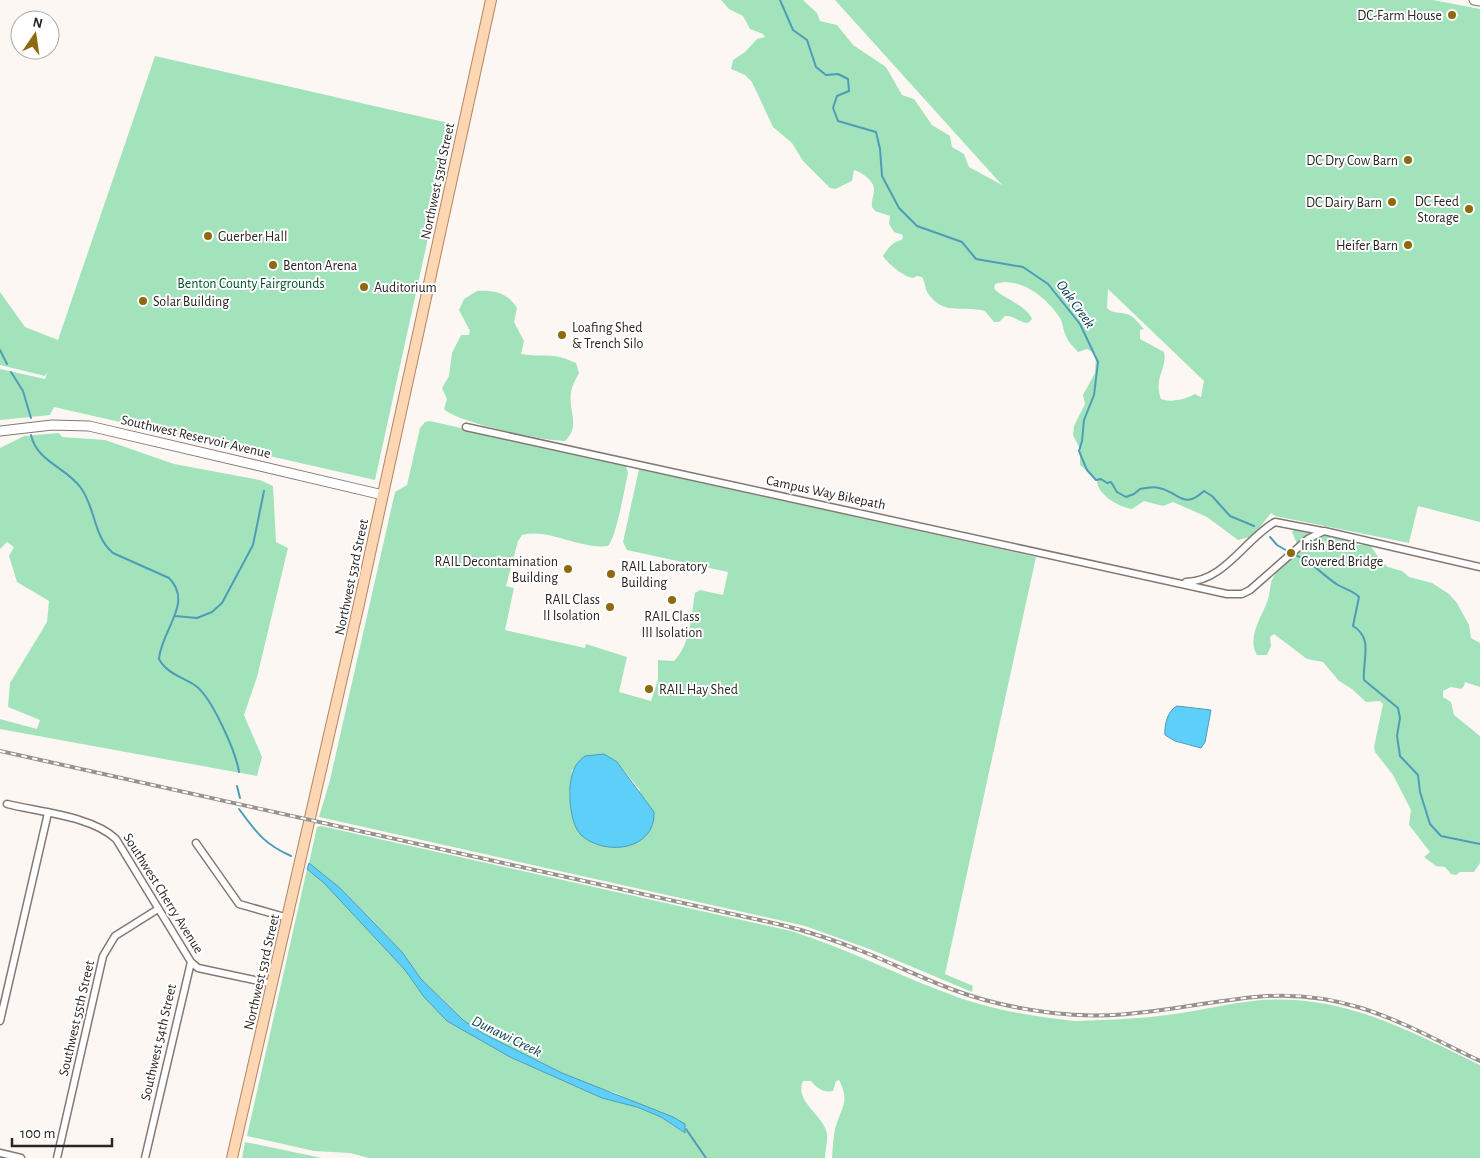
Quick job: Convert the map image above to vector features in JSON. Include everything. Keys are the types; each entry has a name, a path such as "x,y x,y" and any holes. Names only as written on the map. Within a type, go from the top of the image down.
{"main road":[{"name":"Northwest 53rd Street","path":"232,1158 383,495 491,0"},
{"path":"1474,0 1480,1"},
{"name":"Southwest Reservoir Avenue","path":"0,431 52,425 89,426 383,495"}],"street":[{"name":"Campus Way Bikepath","path":"466,427 1227,594 1242,594 1258,585 1299,546 1315,534 1324,531"},
{"name":"Campus Way Bikepath","path":"1180,583 1193,582 1215,572 1232,560 1275,522 1324,531 1480,567"},
{"name":"Southwest Cherry Avenue","path":"7,804 89,823 109,832 116,839 191,962 198,968 273,984"},
{"path":"0,1021 48,813"},
{"path":"196,843 239,904 246,908 288,918"},
{"name":"Southwest 55th Street","path":"57,1158 103,956 115,936 158,909"},
{"name":"Southwest 54th Street","path":"145,1158 191,962"},
{"path":"0,1153 20,1158"}],"green space":[{"path":"721,0 803,0 817,13 820,21 837,25 853,45 886,67 902,95 914,99 932,125 950,136 952,147 964,154 969,167 1002,185 835,0 1433,0 1480,9 1480,522 1418,506 1409,543 1275,516 1271,513 1253,536 1238,540 1207,517 1173,502 1163,506 1144,501 1132,509 1120,506 1109,499 1100,490 1097,479 1080,465 1080,449 1073,435 1074,426 1085,404 1083,395 1095,373 1096,354 1087,349 1078,352 1067,338 1061,320 1054,310 1040,296 1023,286 1004,282 995,284 994,288 1001,295 1024,309 1032,319 1025,323 1005,316 999,322 994,322 985,311 954,309 940,305 927,292 922,277 909,277 888,262 883,256 893,243 902,240 903,235 894,232 889,224 890,216 875,211 872,207 874,187 870,180 854,170 852,181 835,189 830,188 803,161 792,143 773,127 752,82 745,75 731,69 733,60 745,52 757,39 765,37 763,34 750,29 743,16 729,9","holes":["1108,289 1204,381 1201,397 1195,394 1178,400 1169,401 1161,399 1159,379 1165,358 1164,352 1140,339 1140,330 1144,329 1132,316 1114,312 1107,308"]},
{"name":"Benton County Fairgrounds","path":"155,56 453,124 375,480 54,407 50,415 0,420 0,369 45,379 48,371 45,376 0,365 0,292 25,327 58,340"},
{"path":"477,291 489,291 505,296 517,308 514,322 524,341 521,354 554,356 576,363 579,373 571,392 573,424 570,435 565,441 521,435 483,425 466,420 444,409 447,399 442,388 449,376 452,353 461,335 469,335 470,331 459,310 464,299"},
{"path":"430,421 626,466 628,473 620,512 608,546 586,545 543,534 522,535 518,541 506,586 514,588 505,630 585,648 586,644 627,657 619,692 651,701 658,680 658,660 674,661 684,646 695,593 700,590 723,595 728,572 627,550 623,542 639,469 1036,557 945,974 973,986 972,992 872,950 805,926 319,817 330,780 395,492 407,485 420,428 425,422","holes":["604,754 617,762 640,790 605,846 587,839 569,796 572,770"]},
{"path":"59,433 62,437 105,440 174,464 260,480 273,486 276,542 288,548 257,677 244,715 262,757 257,776 0,729 0,719 37,729 40,720 8,707 10,683 47,622 49,601 17,582 9,556 14,547 7,542 0,549 0,448 24,436"},
{"path":"1294,528 1309,529 1309,538 1323,535 1333,538 1342,535 1351,539 1357,545 1370,545 1381,561 1388,567 1402,571 1409,577 1432,583 1449,594 1457,603 1469,625 1471,638 1480,643 1480,687 1465,682 1461,689 1451,687 1443,691 1443,697 1451,702 1454,715 1480,736 1480,863 1474,872 1451,874 1445,867 1436,866 1424,857 1430,852 1409,825 1411,810 1393,775 1375,752 1374,747 1383,704 1380,701 1366,702 1352,689 1339,681 1323,662 1307,659 1274,634 1270,637 1271,646 1267,655 1257,655 1253,641 1254,633 1268,599 1272,580 1285,560 1295,556 1298,550 1292,532"},
{"path":"321,826 791,931 834,946 960,998 986,1006 1026,1014 1075,1021 1123,1019 1165,1015 1262,1000 1292,1000 1321,1003 1348,1009 1427,1039 1480,1065 1480,1158 832,1158 835,1130 844,1103 844,1093 839,1080 836,1081 833,1091 820,1089 811,1081 803,1081 801,1089 806,1102 825,1127 827,1137 825,1158 369,1158 350,1153 314,1151 247,1136 307,869 324,883 405,970 424,997 447,1021 510,1057 602,1098 637,1107 661,1117 684,1133 686,1130 616,1093 592,1086 562,1073 484,1034 463,1020 421,979 402,952 340,888 309,863 317,827"},
{"path":"245,1142 322,1158 242,1158"}],"water":[{"path":"1177,706 1211,710 1205,742 1201,748 1175,741 1165,735 1167,718"},
{"path":"604,754 617,762 654,812 652,825 647,835 638,842 627,846 603,846 591,842 581,835 573,819 570,792 574,770 585,756"},
{"path":"309,863 340,888 402,952 421,979 463,1020 484,1034 562,1073 673,1117 685,1124 685,1133 661,1117 637,1107 602,1098 510,1057 447,1021 424,997 405,970 324,883 307,869"}],"waterway":[{"name":"Oak Creek","path":"780,0 793,30 807,40 816,67 826,75 838,74 848,79 849,91 837,96 833,108 838,121 876,132 880,149 882,176 899,208 917,226 962,242 976,259 1023,267 1048,284 1080,324 1098,362 1094,395 1084,420 1079,451 1087,470 1096,480 1101,479 1107,483 1111,482 1117,492 1126,497 1140,489 1152,487 1166,490 1186,500 1197,497 1204,491 1212,496 1230,516 1254,526"},
{"name":"Dunawi Creek","path":"0,350 7,364"},
{"name":"Dunawi Creek","path":"11,372 23,391 31,418"},
{"name":"Dunawi Creek","path":"31,435 39,452 81,488 90,505 98,530 106,546 113,553 169,578 176,587 177,607 161,648 159,659 171,672 196,686 202,692 216,713 228,739 239,772"},
{"path":"175,616 197,618 212,612 222,603 253,545 264,491"},
{"name":"Oak Creek","path":"1270,537 1277,545 1289,552"},
{"name":"Oak Creek","path":"1293,554 1306,560 1332,581 1359,597 1353,626 1359,631 1365,643 1364,680 1398,708 1400,718 1397,736 1400,756 1418,775 1420,792 1430,824 1441,836 1480,844"},
{"name":"Dunawi Creek","path":"237,786 240,798"},
{"name":"Dunawi Creek","path":"239,809 261,837 291,856"},
{"name":"Dunawi Creek","path":"686,1129 706,1158"}],"railway":[{"path":"0,751 782,925 844,944 966,994 1015,1007 1053,1013 1106,1015 1131,1014 1255,997 1287,996 1317,998 1345,1004 1399,1022 1480,1061"}],"place":[{"name":"DC-Farm House","path":"1452,15"},
{"name":"DC Dry Cow Barn","path":"1408,160"},
{"name":"DC Dairy Barn","path":"1392,202"},
{"name":"DC Feed Storage","path":"1469,209"},
{"name":"Guerber Hall","path":"208,236"},
{"name":"Heifer Barn","path":"1408,245"},
{"name":"Benton Arena","path":"273,265"},
{"name":"Auditorium","path":"364,287"},
{"name":"Solar Building","path":"143,301"},
{"name":"Loafing Shed & Trench Silo","path":"562,335"},
{"name":"Irish Bend Covered Bridge","path":"1291,553"},
{"name":"RAIL Decontamination Building","path":"568,569"},
{"name":"RAIL Laboratory Building","path":"611,574"},
{"name":"RAIL Class III Isolation","path":"672,600"},
{"name":"RAIL Class II Isolation","path":"610,607"},
{"name":"RAIL Hay Shed","path":"649,689"}]}
